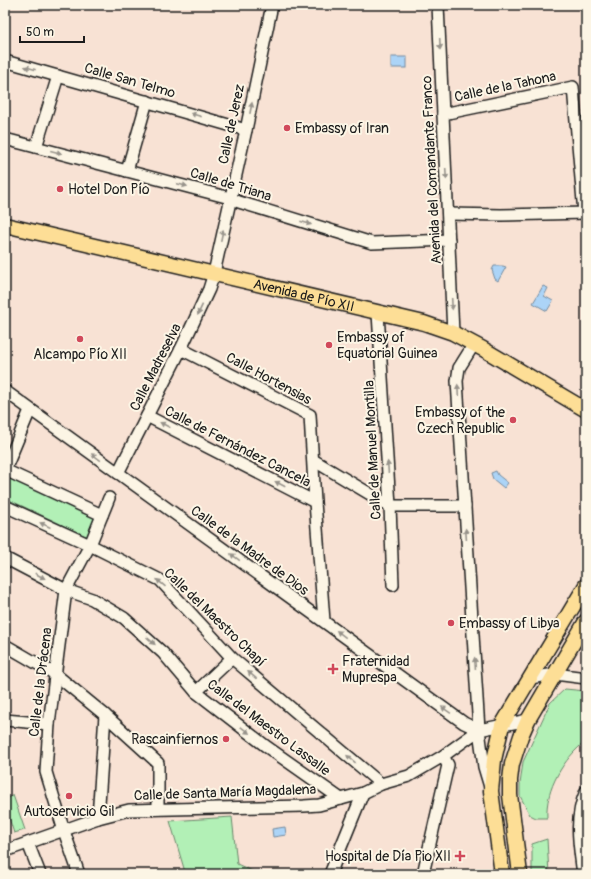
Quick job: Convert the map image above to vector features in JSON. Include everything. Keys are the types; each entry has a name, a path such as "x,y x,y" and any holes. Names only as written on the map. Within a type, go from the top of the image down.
{"main road":[{"name":"Avenida de Pío XII","path":"5,225 424,323 454,333 586,410"},
{"path":"502,874 491,791 494,760 502,725 586,585"},
{"path":"520,874 510,795 512,764 528,720 586,620"}],"street":[{"name":"Calle de Jerez","path":"214,273 272,5"},
{"name":"Avenida del Comandante Franco","path":"438,5 454,333"},
{"name":"Calle San Telmo","path":"5,61 246,130"},
{"path":"36,147 58,76"},
{"name":"Calle de la Tahona","path":"443,114 573,87 585,213"},
{"path":"127,171 147,101"},
{"name":"Calle de Triana","path":"5,138 230,198 372,243 449,240"},
{"path":"448,214 501,215 585,213"},
{"name":"Calle Madreselva","path":"118,473 181,349 209,289 214,273"},
{"name":"Calle de Manuel Montilla","path":"378,313 390,506 393,585"},
{"path":"474,344 459,368 457,381 479,730 484,767 491,791"},
{"name":"Calle Hortensias","path":"181,349 310,415 324,621"},
{"name":"Calle de la Madre de Dios","path":"5,391 324,621 380,664 464,723 479,730"},
{"path":"30,410 5,470 102,515"},
{"name":"Calle de Fernández Cancela","path":"147,416 315,502"},
{"path":"313,460 390,506 464,506"},
{"name":"Calle de la Drácena","path":"79,874 46,772 49,724 66,590 90,545 109,498"},
{"name":"Calle del Maestro Chapí","path":"5,506 90,545 160,580 232,658 381,784"},
{"name":"Calle del Maestro Lassalle","path":"5,558 66,590 92,599 124,618 163,653 196,692 267,746 341,799"},
{"path":"5,645 56,674 105,715 158,763 158,809"},
{"path":"196,692 232,658"},
{"path":"530,678 554,674 586,678"},
{"path":"98,818 105,715"},
{"path":"5,720 49,724"},
{"name":"Calle de Santa María Magdalena","path":"5,850 64,831 98,818 129,810 319,805 363,793 381,784 410,776 443,756 479,730 528,720"},
{"path":"423,874 448,765 443,756"},
{"path":"583,874 579,846 578,816 586,791"},
{"path":"330,874 363,793"},
{"path":"28,843 40,874"}],"green space":[{"path":"7,477 96,517 88,537 5,498 5,483"},
{"path":"565,689 586,691 586,741 563,765 549,796 547,818 536,818 530,815 520,796 523,762 550,703"},
{"path":"13,795 25,830 14,833 5,806 5,798 7,799"},
{"path":"232,817 237,864 259,874 191,874 185,872 170,821"},
{"path":"547,839 549,874 532,874 532,844"}],"water":[{"path":"391,57 407,57 407,68 391,68"},
{"path":"494,266 506,267 498,281 495,279 492,270"},
{"path":"543,286 548,288 544,296 553,301 547,311 533,303"},
{"path":"496,471 498,475 508,483 504,488 493,479 491,473"},
{"path":"285,827 286,835 273,837 272,829"}],"place":[{"name":"Embassy of Iran","path":"287,128"},
{"name":"Hotel Don Pío","path":"60,189"},
{"name":"Alcampo Pío XII","path":"80,339"},
{"name":"Embassy of Equatorial Guinea","path":"329,345"},
{"name":"Embassy of the Czech Republic","path":"513,420"},
{"name":"Embassy of Libya","path":"451,623"},
{"name":"Fraternidad Muprespa","path":"333,669"},
{"name":"Rascainfiernos","path":"226,739"},
{"name":"Autoservicio Gil","path":"69,796"},
{"name":"Hospital de Día Pio XII","path":"460,856"}]}
